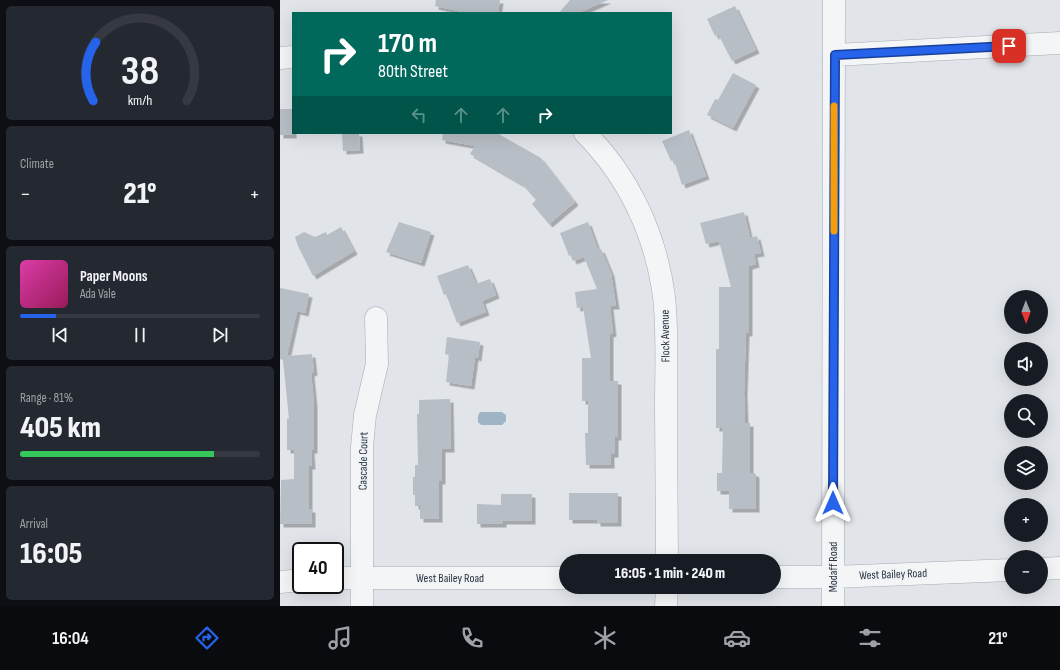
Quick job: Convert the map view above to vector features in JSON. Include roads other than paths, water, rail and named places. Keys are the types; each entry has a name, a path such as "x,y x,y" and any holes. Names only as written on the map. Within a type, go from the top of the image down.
{"street":[{"name":"Modaff Road","path":"833,606 834,0"},
{"path":"835,55 1060,43"},
{"path":"280,58 292,57"},
{"name":"Flock Avenue","path":"586,134 621,178 645,221 658,259 664,298 666,343 667,554"},
{"name":"Cascade Court","path":"362,606 363,431 377,364 376,318"},
{"path":"1048,569 1060,568"},
{"name":"West Bailey Road","path":"781,577 833,577 1004,570"},
{"name":"West Bailey Road","path":"344,578 559,578"},
{"path":"280,582 292,581"},
{"path":"666,606 667,594"}],"water":[{"path":"480,412 502,412 506,415 506,421 502,425 481,425 478,422"}]}
